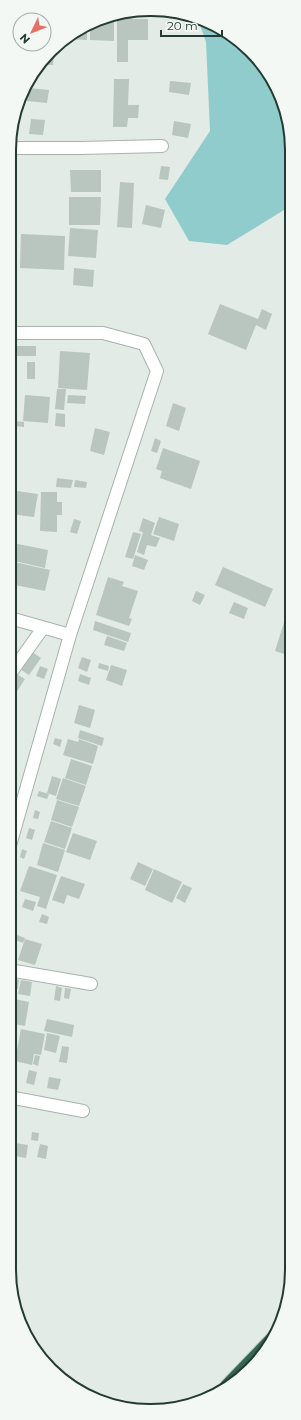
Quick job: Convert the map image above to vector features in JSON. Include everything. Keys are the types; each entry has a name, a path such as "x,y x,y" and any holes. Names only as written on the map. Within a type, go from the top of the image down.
{"street":[{"path":"16,148 162,146"},
{"path":"16,333 103,332 144,344 157,371 70,635 16,824"},
{"path":"16,620 70,635"},
{"path":"16,666 43,628"},
{"path":"16,971 91,984"},
{"path":"16,1098 83,1111"}],"water":[{"path":"200,25 218,34 239,49 252,62 267,83 275,99 285,142 285,210 227,245 189,241 165,199 210,131 206,42"}],"building":[{"path":"132,17 132,19 148,19 148,40 128,40 128,62 117,62 117,21"},
{"path":"114,22 114,41 90,40 90,30"},
{"path":"87,32 87,40 75,40"},
{"path":"54,57 53,65 47,65"},
{"path":"114,79 129,79 128,105 139,105 138,118 128,118 127,127 113,127"},
{"path":"170,81 191,83 189,95 169,92"},
{"path":"31,88 49,90 47,103 27,101"},
{"path":"31,119 45,120 43,135 29,134"},
{"path":"174,121 191,124 188,138 172,135"},
{"path":"161,166 170,167 168,180 159,179"},
{"path":"70,170 101,170 101,192 71,192"},
{"path":"120,182 134,183 132,228 117,227"},
{"path":"69,197 101,197 100,225 69,225"},
{"path":"146,205 165,210 161,228 142,224"},
{"path":"70,228 98,230 96,258 68,256"},
{"path":"21,234 65,236 64,270 20,268"},
{"path":"74,268 94,270 93,287 73,285"},
{"path":"220,304 258,319 262,309 272,314 266,330 256,325 246,350 208,334"},
{"path":"16,346 36,346 36,356 17,356 17,360"},
{"path":"60,351 90,353 87,390 58,388"},
{"path":"27,362 35,362 35,379 27,379"},
{"path":"57,389 66,389 64,410 55,409"},
{"path":"25,395 50,397 48,423 23,421"},
{"path":"68,395 86,396 85,404 67,403"},
{"path":"173,403 186,408 179,431 166,426"},
{"path":"56,413 65,414 65,427 55,426"},
{"path":"16,421 24,422 24,427 16,426"},
{"path":"95,428 110,432 104,455 90,451"},
{"path":"155,438 161,441 157,453 151,451"},
{"path":"163,448 200,461 191,489 160,478 162,471 156,469"},
{"path":"57,478 73,480 71,488 56,487"},
{"path":"75,480 87,482 86,488 74,487"},
{"path":"16,491 38,494 34,517 16,515"},
{"path":"41,492 57,492 57,502 62,502 62,515 57,515 57,532 40,531"},
{"path":"159,517 179,524 174,541 153,534"},
{"path":"143,518 155,523 151,535 160,538 156,547 147,545 144,555 137,552 143,532 139,531"},
{"path":"74,519 81,521 77,534 70,532"},
{"path":"133,532 141,534 133,559 125,557"},
{"path":"16,544 48,550 45,568 16,561"},
{"path":"135,555 148,560 144,570 132,566"},
{"path":"16,562 50,570 45,591 16,585"},
{"path":"223,567 273,589 265,607 215,585"},
{"path":"108,577 124,582 122,586 138,591 129,618 132,619 129,626 96,615"},
{"path":"196,591 205,595 200,605 192,601"},
{"path":"234,602 248,608 244,619 229,613"},
{"path":"285,619 285,654 275,651"},
{"path":"95,621 131,633 128,642 93,630"},
{"path":"107,636 127,643 124,651 104,645"},
{"path":"32,652 41,658 29,675 20,669"},
{"path":"82,657 91,660 87,672 78,668"},
{"path":"99,663 109,666 108,671 98,668"},
{"path":"111,665 127,670 122,686 106,680"},
{"path":"40,666 48,669 44,679 36,676"},
{"path":"16,674 25,679 16,693"},
{"path":"80,674 91,678 89,685 78,681"},
{"path":"79,705 95,710 90,728 74,723"},
{"path":"80,730 104,738 102,746 78,738"},
{"path":"55,738 62,740 60,747 53,744"},
{"path":"68,739 78,742 79,739 98,746 93,764 63,755"},
{"path":"71,759 92,766 86,785 65,778"},
{"path":"52,776 61,779 56,796 47,793"},
{"path":"63,778 86,786 79,806 56,799"},
{"path":"39,791 49,794 47,799 37,796"},
{"path":"57,800 79,807 72,827 51,820"},
{"path":"35,810 40,812 38,819 33,818"},
{"path":"51,821 72,828 65,849 44,842"},
{"path":"29,828 35,830 32,840 26,838"},
{"path":"73,833 97,841 90,860 66,852"},
{"path":"43,843 65,850 58,872 37,865"},
{"path":"22,849 27,851 24,859 20,857"},
{"path":"138,862 153,869 145,886 130,879"},
{"path":"29,866 57,875 46,909 37,906 40,897 20,891"},
{"path":"154,869 182,882 172,903 145,890"},
{"path":"61,876 85,884 79,899 67,895 64,904 52,900"},
{"path":"183,884 192,888 185,903 176,898"},
{"path":"25,899 36,902 33,911 22,907"},
{"path":"42,914 49,917 47,924 39,922"},
{"path":"16,935 25,938 23,943 16,940"},
{"path":"25,939 42,944 35,965 18,960"},
{"path":"16,979 19,980 18,989 16,989"},
{"path":"21,980 32,982 30,996 18,994"},
{"path":"56,986 62,988 60,1001 54,1000"},
{"path":"65,988 71,989 69,999 64,998"},
{"path":"16,999 29,1002 25,1026 16,1024"},
{"path":"47,1019 74,1025 72,1037 44,1031"},
{"path":"21,1029 45,1034 41,1055 34,1054 32,1065 16,1061"},
{"path":"47,1033 60,1036 56,1053 44,1050"},
{"path":"62,1046 69,1047 67,1063 59,1062"},
{"path":"35,1055 40,1056 38,1066 33,1064"},
{"path":"29,1070 37,1072 34,1085 26,1083"},
{"path":"49,1077 61,1079 58,1090 47,1088"},
{"path":"32,1132 39,1133 38,1141 31,1140"},
{"path":"16,1143 28,1145 26,1158 16,1156"},
{"path":"40,1144 48,1146 46,1159 37,1157"}]}
